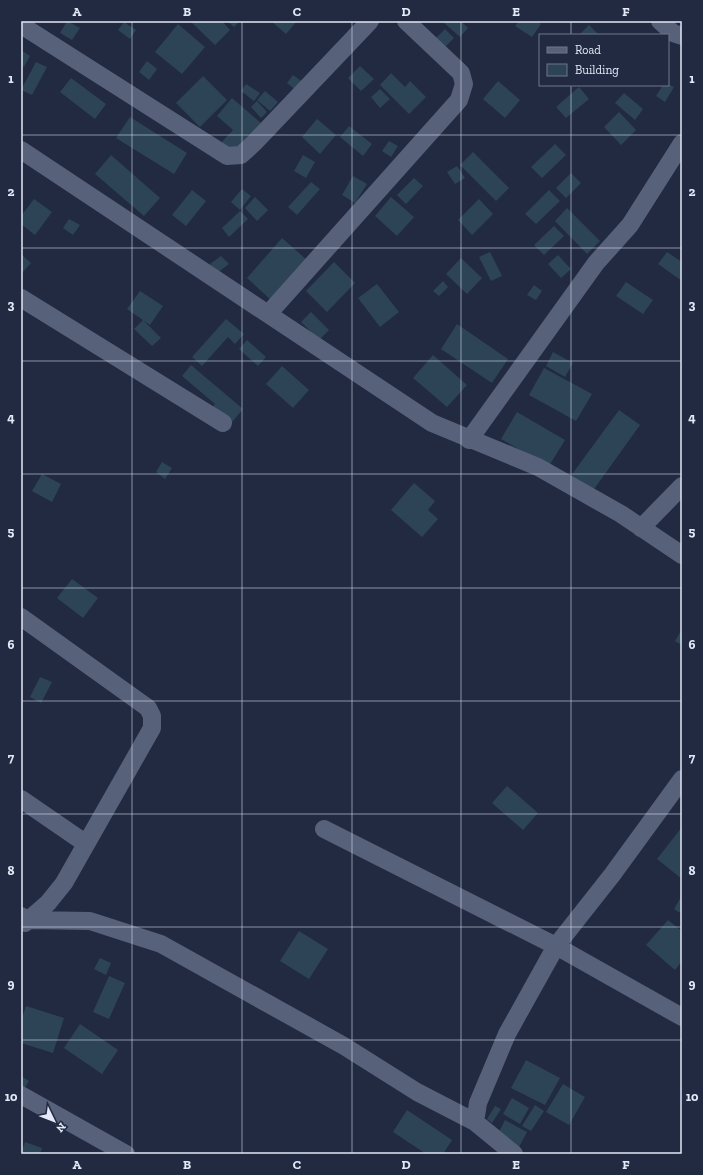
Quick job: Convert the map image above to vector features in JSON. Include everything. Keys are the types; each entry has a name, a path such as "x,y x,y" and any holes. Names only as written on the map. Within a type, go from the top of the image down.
{"street":[{"path":"21,25 227,156 241,155 254,143 370,21"},
{"path":"269,313 459,100 464,84 461,73 406,21"},
{"path":"660,21 672,33 682,36"},
{"path":"469,440 596,262 630,225 682,143"},
{"path":"21,150 269,313 432,423 469,440 538,467 621,514 682,555"},
{"path":"21,298 223,423"},
{"path":"641,528 682,486"},
{"path":"21,617 148,708 152,716 152,728 85,843 64,883 48,903 23,922"},
{"path":"475,1122 478,1103 507,1034 556,946 612,875 682,779"},
{"path":"21,799 85,843"},
{"path":"324,829 556,946 682,1017"},
{"path":"23,922 90,921 161,944 344,1046 417,1092 475,1122 514,1154"},
{"path":"21,1095 126,1154"}],"building":[{"path":"67,21 80,28 72,40 60,33"},
{"path":"190,21 222,21 230,30 215,45"},
{"path":"227,21 240,21 234,27"},
{"path":"271,21 297,21 286,34"},
{"path":"442,21 461,21 468,28 460,37"},
{"path":"519,21 537,21 541,24 532,37 515,26"},
{"path":"124,22 136,30 130,39 118,30"},
{"path":"178,24 205,47 182,74 155,52"},
{"path":"589,25 598,34 580,34"},
{"path":"445,29 454,38 445,47 436,38"},
{"path":"21,50 30,56 24,67 21,65"},
{"path":"147,61 157,69 149,80 139,72"},
{"path":"36,62 47,67 32,95 21,90"},
{"path":"360,66 374,79 361,91 348,78"},
{"path":"391,73 405,87 410,81 426,97 409,114 380,85"},
{"path":"293,75 308,86 302,95 287,83"},
{"path":"203,76 227,100 200,127 176,103"},
{"path":"71,78 106,104 95,119 60,92"},
{"path":"498,81 520,100 505,118 483,99"},
{"path":"246,84 260,93 254,101 241,91"},
{"path":"669,84 674,87 665,102 656,96 662,86 669,86"},
{"path":"579,87 589,99 566,118 556,107"},
{"path":"380,89 390,99 380,108 371,97"},
{"path":"265,91 278,102 270,111 257,100"},
{"path":"624,93 643,109 635,120 615,103"},
{"path":"232,98 261,123 232,157 219,145 233,130 217,116"},
{"path":"257,101 267,112 261,118 251,107"},
{"path":"619,112 636,130 621,145 604,127"},
{"path":"130,117 187,153 174,174 116,138"},
{"path":"317,119 336,135 320,154 302,137"},
{"path":"349,126 372,144 363,156 340,137"},
{"path":"389,141 398,146 391,157 382,151"},
{"path":"555,144 566,155 542,178 531,167"},
{"path":"473,152 509,188 496,201 460,165"},
{"path":"111,155 160,198 144,216 95,174"},
{"path":"303,155 315,162 306,178 294,171"},
{"path":"457,166 465,178 455,184 447,172"},
{"path":"571,173 581,183 566,198 556,188"},
{"path":"353,176 367,184 355,203 342,195"},
{"path":"414,178 423,186 406,204 397,195"},
{"path":"311,182 320,189 297,215 288,207"},
{"path":"242,189 251,196 240,210 231,202"},
{"path":"192,190 206,201 186,226 172,215"},
{"path":"549,190 560,201 536,224 525,214"},
{"path":"255,197 268,210 257,221 245,208"},
{"path":"391,197 414,217 397,236 375,216"},
{"path":"34,199 52,212 35,235 21,224 21,216"},
{"path":"479,199 493,214 472,235 458,220"},
{"path":"567,208 600,241 587,254 555,221"},
{"path":"240,211 248,219 229,237 222,228"},
{"path":"69,219 80,225 73,235 63,228"},
{"path":"554,226 564,236 544,255 534,245"},
{"path":"282,238 307,260 271,300 247,278"},
{"path":"490,252 502,276 491,281 479,257"},
{"path":"667,252 682,262 682,281 658,264"},
{"path":"21,254 31,263 21,274"},
{"path":"558,255 571,269 561,278 548,264"},
{"path":"221,256 229,264 217,273 210,264"},
{"path":"461,258 482,278 467,294 446,274"},
{"path":"334,262 355,283 327,312 306,291"},
{"path":"443,281 448,287 439,296 433,291"},
{"path":"626,282 653,300 643,314 616,296"},
{"path":"377,284 399,312 380,327 358,298"},
{"path":"534,285 542,291 536,300 527,295"},
{"path":"140,291 163,306 150,325 127,309"},
{"path":"311,312 329,330 319,340 301,322"},
{"path":"226,319 244,334 235,344 228,337 202,366 192,357"},
{"path":"143,320 161,338 152,346 134,329"},
{"path":"457,324 508,359 492,383 441,349"},
{"path":"247,340 266,357 258,366 239,349"},
{"path":"553,352 573,363 565,377 546,366"},
{"path":"433,355 467,385 447,407 413,378"},
{"path":"191,365 243,409 228,427 209,411 215,404 182,376"},
{"path":"282,366 309,390 293,408 266,384"},
{"path":"544,368 592,394 576,421 529,395"},
{"path":"619,410 640,425 592,492 570,477"},
{"path":"517,412 565,440 549,466 501,439"},
{"path":"162,462 172,468 165,479 156,472"},
{"path":"42,474 61,484 52,502 32,491"},
{"path":"414,483 435,501 428,510 438,519 422,537 391,510"},
{"path":"72,579 98,598 83,618 57,598"},
{"path":"682,629 682,645 675,641"},
{"path":"40,677 52,682 41,703 30,697"},
{"path":"507,786 538,813 523,830 492,803"},
{"path":"682,827 682,879 657,859"},
{"path":"682,895 682,914 674,909"},
{"path":"668,920 682,931 682,961 675,970 646,945"},
{"path":"299,931 328,949 309,979 280,961"},
{"path":"100,958 111,963 106,975 94,969"},
{"path":"109,976 125,983 109,1019 93,1012"},
{"path":"26,1006 64,1018 53,1053 21,1043 21,1021"},
{"path":"80,1024 118,1050 102,1074 64,1048"},
{"path":"526,1060 560,1078 545,1105 511,1088"},
{"path":"21,1076 29,1081 22,1093 21,1092"},
{"path":"563,1084 585,1097 569,1125 546,1112"},
{"path":"512,1098 529,1108 520,1124 503,1114"},
{"path":"535,1105 544,1111 531,1131 522,1126"},
{"path":"495,1106 501,1109 492,1123 487,1119"},
{"path":"407,1110 452,1140 443,1154 426,1154 393,1132"},
{"path":"505,1120 527,1132 519,1147 497,1136"},
{"path":"25,1142 42,1148 40,1154 21,1154"}]}
